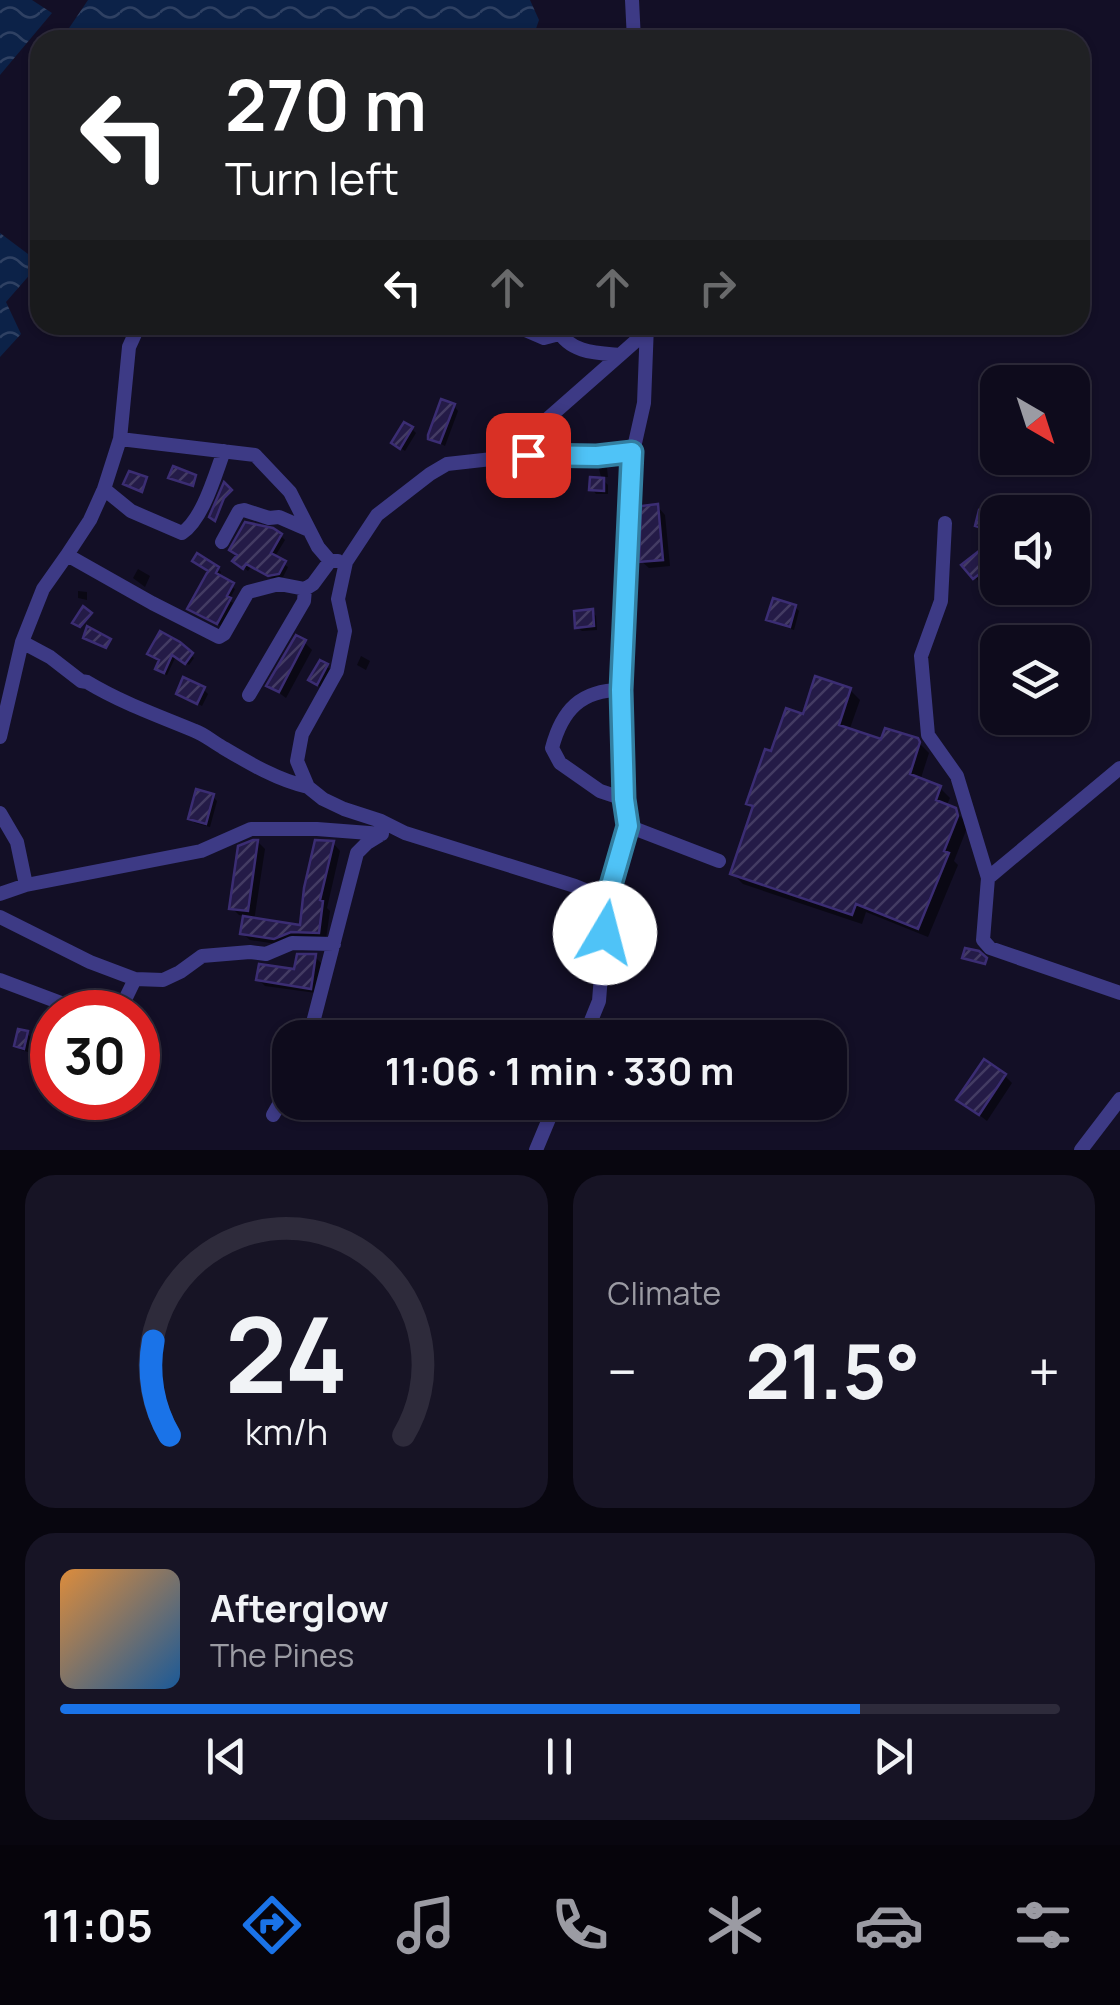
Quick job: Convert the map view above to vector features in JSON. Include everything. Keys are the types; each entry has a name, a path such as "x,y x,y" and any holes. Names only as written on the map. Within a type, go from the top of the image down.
{"street":[{"path":"632,0 634,30"},
{"path":"0,736 22,642 43,589 90,520 104,490 120,439 130,347 135,335"},
{"path":"563,335 569,344 585,352 620,355"},
{"path":"500,460 640,335"},
{"path":"592,1020 600,1002 607,899 628,826 621,690 632,452 644,403 647,335"},
{"path":"120,439 255,455 290,492 318,548 330,560 346,562"},
{"path":"104,490 131,511 182,533 205,501 224,451"},
{"path":"607,899 344,809 308,786 297,761 302,734 337,671 344,630 338,599 346,562 377,516 448,464 528,455 632,452"},
{"path":"222,542 238,511 244,510 279,517 310,531"},
{"path":"945,523 941,601 922,656 928,735 957,776 988,878 983,940 990,948 1120,993"},
{"path":"67,555 219,637 248,592 280,584 305,589 330,560"},
{"path":"249,695 304,601 305,589"},
{"path":"22,642 80,682 88,682 139,710 194,730 290,783 308,786"},
{"path":"621,690 598,690 574,705 557,730 552,748 560,763 600,791 624,799"},
{"path":"988,878 1120,768"},
{"path":"0,813 18,842 26,885"},
{"path":"628,826 719,862"},
{"path":"0,894 26,885 202,850 251,829 405,833"},
{"path":"314,1020 357,853 382,834"},
{"path":"0,917 90,962 135,979 164,980 202,956 266,954 292,943 334,944"},
{"path":"130,990 135,979"},
{"path":"0,980 30,991"},
{"path":"1081,1150 1120,1099"},
{"path":"536,1150 548,1120"}],"water":[{"path":"0,0 32,0 52,13 38,30 30,30 30,39 0,75"},
{"path":"88,0 530,0 539,20 536,30 68,30"},
{"path":"0,233 30,256 30,274 6,302 21,334 0,357"}],"building":[{"path":"441,399 455,404 440,443 428,439 428,435"},
{"path":"404,422 413,427 400,449 391,443"},
{"path":"173,466 196,475 193,486 168,478"},
{"path":"129,471 147,477 142,492 123,484"},
{"path":"590,477 604,478 604,491 589,490"},
{"path":"224,482 232,490 224,498 215,521 209,517"},
{"path":"658,504 663,560 639,562 641,506"},
{"path":"245,522 282,534 271,553 286,561 279,574 268,576 246,564 243,569 232,561 237,555 229,550"},
{"path":"980,552 980,574 973,579 961,565"},
{"path":"197,553 219,567 216,573 234,583 217,624 187,609 208,571 192,561"},
{"path":"773,598 796,605 790,627 766,620"},
{"path":"83,606 92,613 80,627 72,623"},
{"path":"593,609 594,626 575,628 574,611"},
{"path":"87,626 111,639 106,648 83,638"},
{"path":"160,631 193,653 185,664 172,655 164,673 155,669 159,660 147,654"},
{"path":"296,635 306,640 279,692 266,686"},
{"path":"320,660 328,664 317,685 308,680"},
{"path":"815,676 851,688 839,725 881,739 885,728 918,738 910,774 941,786 936,800 956,808 958,816 944,851 949,853 918,929 856,904 852,915 730,874 753,806 746,804 765,749 771,751 786,708 803,714"},
{"path":"183,677 205,687 197,704 176,694"},
{"path":"196,789 214,794 206,824 188,819"},
{"path":"258,840 248,911 229,909 238,846"},
{"path":"315,840 334,841 320,900 323,901 319,933 291,932 274,939 240,934 243,916 300,925"},
{"path":"965,948 979,951 987,958 985,964 962,958"},
{"path":"297,954 316,954 311,989 256,980 259,964 294,969"},
{"path":"18,1029 28,1031 24,1049 14,1046"},
{"path":"984,1059 1006,1074 979,1115 956,1100"}],"route":[{"path":"528,455 632,452 621,690 628,826 607,899 605,933"}]}
